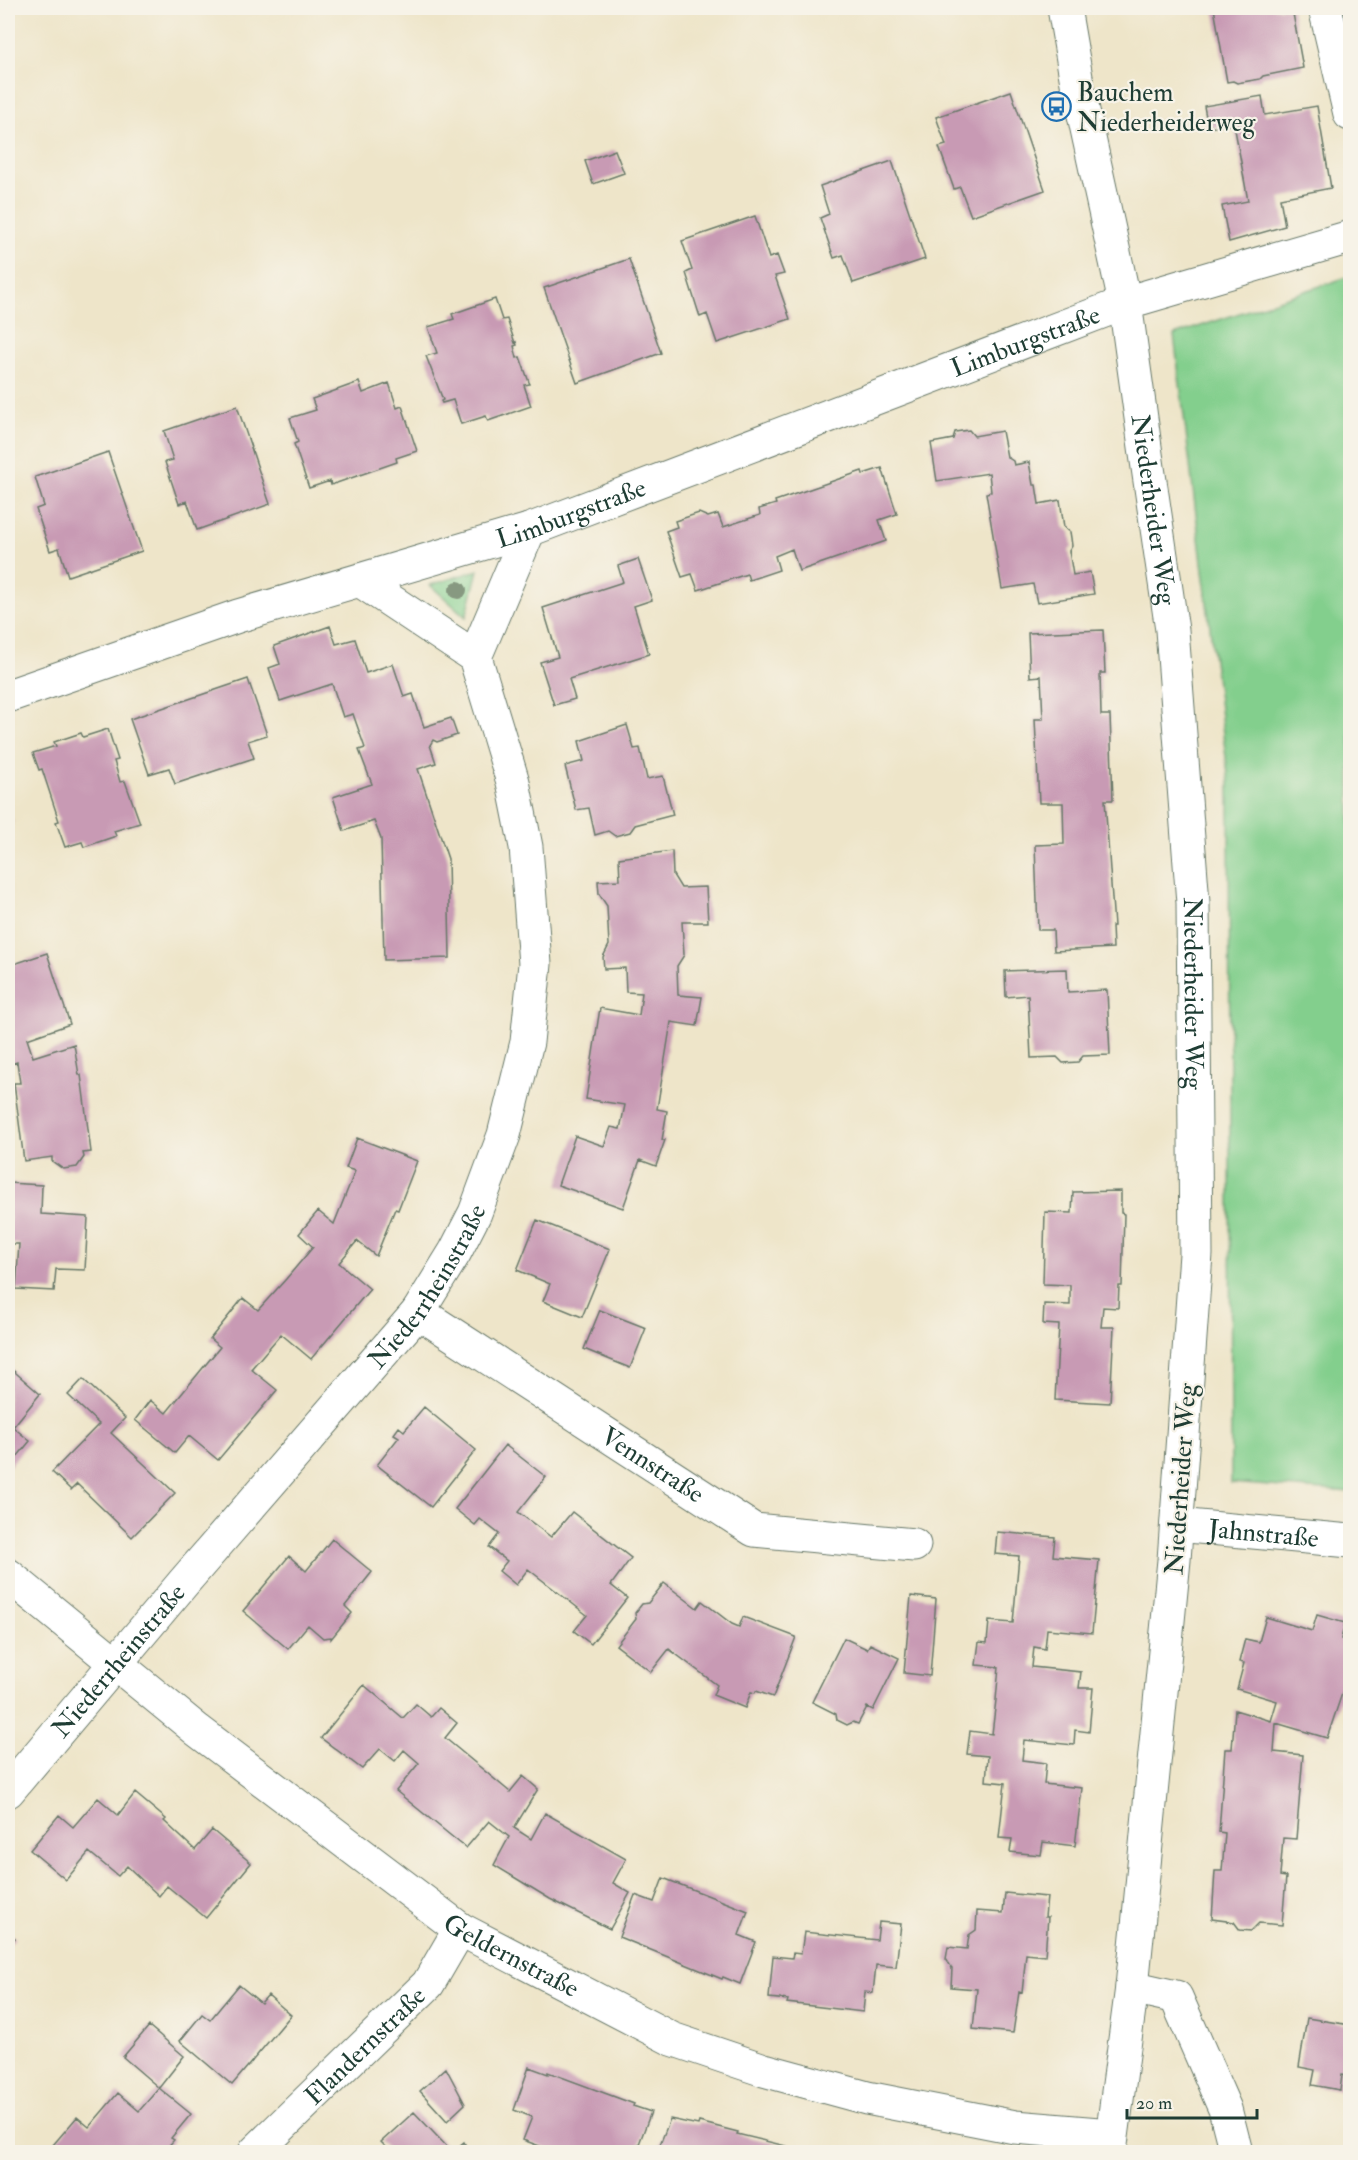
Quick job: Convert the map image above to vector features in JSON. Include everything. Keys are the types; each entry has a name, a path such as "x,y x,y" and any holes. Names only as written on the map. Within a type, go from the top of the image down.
{"street":[{"name":"Niederheider Weg","path":"1064,8 1077,83 1125,303 1172,630 1193,903 1196,1254 1178,1525 1132,1987 1110,2144"},
{"path":"1325,8 1350,114"},
{"name":"Limburgstraße","path":"8,696 238,616 529,530 1125,303 1350,237"},
{"path":"361,581 476,657 529,530"},
{"name":"Niederrheinstraße","path":"8,1791 184,1582 418,1311 475,1213 504,1135 526,1042 535,964 526,847 513,782 476,657"},
{"name":"Vennstraße","path":"418,1311 754,1530 914,1545"},
{"name":"Jahnstraße","path":"1178,1525 1350,1541"},
{"name":"Geldernstraße","path":"8,1575 196,1730 460,1929 672,2038 765,2070 867,2098 1110,2144"},
{"name":"Flandernstraße","path":"255,2152 428,1984 460,1929"},
{"path":"1132,1987 1176,1997 1225,2109 1236,2152"}],"green space":[{"path":"1350,276 1350,1492 1231,1483 1229,782 1174,335"},
{"path":"478,570 466,617 430,585"}],"building":[{"path":"1214,8 1292,8 1303,68 1263,76 1260,79 1237,83 1227,82"},
{"path":"1011,91 1045,190 971,216 960,187 954,189 939,147 946,145 936,117"},
{"path":"1262,96 1265,115 1317,106 1331,188 1280,198 1285,226 1229,242 1222,206 1248,201 1241,162 1234,124 1208,128 1204,106"},
{"path":"615,150 624,173 593,184 585,161"},
{"path":"892,161 925,259 853,283 843,255 834,258 820,218 829,214 820,186"},
{"path":"755,216 769,258 777,255 784,274 775,276 790,319 717,343 707,314 700,317 686,273 692,270 682,241"},
{"path":"629,259 661,353 577,383 544,288"},
{"path":"495,299 502,320 507,319 516,342 517,345 514,346 517,358 520,357 530,384 524,385 531,406 488,421 486,416 461,424 453,400 442,403 441,401 443,400 426,356 437,353 428,327 454,319 452,314"},
{"path":"359,382 363,393 389,383 397,408 402,406 417,451 396,458 397,462 331,485 330,481 309,488 294,444 298,442 290,418 316,410 312,399"},
{"path":"237,406 270,504 197,530 187,501 179,504 165,462 173,460 164,431"},
{"path":"969,430 974,436 1002,431 1007,457 1013,461 1014,465 1029,462 1039,504 1060,500 1064,527 1070,532 1072,546 1069,551 1073,575 1090,572 1094,594 1037,603 1033,584 1002,589 986,493 991,492 989,473 937,481 931,443 953,439 955,432"},
{"path":"108,452 142,551 68,576 59,548 50,551 36,509 44,506 35,477"},
{"path":"882,468 897,514 879,520 886,541 799,571 792,549 775,556 779,570 749,580 747,574 698,590 692,574 682,577 666,531 677,527 675,521 699,513 708,517 718,514 723,527 760,515 759,509 776,504 775,501 862,471 863,474"},
{"path":"638,559 652,600 634,606 649,654 569,679 575,699 554,705 540,662 558,657 543,608 623,582 618,566"},
{"path":"8,583 13,597 8,599"},
{"path":"330,626 336,644 355,639 366,673 393,664 404,697 413,694 424,727 451,718 457,735 437,742 433,740 430,745 436,763 418,769 448,859 450,958 384,960 381,839 374,821 344,831 333,797 372,784 359,750 365,748 353,714 343,717 332,684 280,701 269,668 280,664 274,646"},
{"path":"1103,630 1105,673 1100,673 1101,715 1110,715 1113,800 1105,800 1114,926 1112,926 1113,948 1054,951 1053,930 1038,930 1035,845 1064,844 1063,803 1039,803 1035,719 1043,719 1041,676 1030,677 1028,633"},
{"path":"248,679 267,735 248,741 254,758 175,784 169,768 149,774 130,719"},
{"path":"627,725 634,749 640,748 647,779 663,776 673,815 635,825 630,832 615,836 608,831 595,835 589,808 576,810 565,766 584,761 579,741"},
{"path":"108,729 118,760 114,761 120,782 125,781 140,823 114,831 116,836 84,847 82,842 65,847 42,769 39,770 33,753 56,746 54,742 81,733 83,737"},
{"path":"8,815 13,821 8,832"},
{"path":"672,851 673,875 681,888 706,887 708,922 682,922 684,955 677,966 678,995 702,997 697,1026 671,1022 657,1109 667,1111 662,1140 665,1140 656,1166 640,1160 623,1208 558,1185 575,1136 604,1146 611,1127 620,1129 625,1105 586,1099 600,1008 639,1015 642,993 626,992 625,968 604,969 603,957 609,945 607,906 599,894 598,881 620,880 619,858"},
{"path":"47,953 70,1024 27,1039 33,1057 74,1044 79,1075 81,1075 91,1152 83,1153 84,1157 77,1167 63,1169 52,1161 52,1157 24,1161 14,1083 20,1083 17,1062 8,1065 8,966"},
{"path":"1067,969 1068,992 1107,990 1110,1055 1083,1056 1078,1062 1063,1063 1057,1057 1031,1058 1028,995 1006,997 1005,971"},
{"path":"357,1138 417,1161 398,1210 395,1209 376,1256 357,1241 339,1263 370,1289 311,1359 281,1334 251,1369 277,1390 218,1460 189,1436 175,1453 135,1420 150,1400 166,1413 220,1347 210,1339 243,1298 258,1310 286,1279 313,1247 299,1234 318,1211 334,1224 355,1171 346,1168"},
{"path":"8,1183 42,1185 41,1214 88,1217 85,1270 56,1269 54,1291 16,1289 19,1244 8,1244 10,1216 8,1216"},
{"path":"1121,1191 1121,1213 1124,1214 1122,1286 1119,1286 1118,1308 1103,1307 1101,1327 1114,1327 1110,1403 1055,1400 1059,1325 1043,1324 1044,1304 1070,1305 1070,1285 1043,1284 1045,1212 1072,1213 1073,1192"},
{"path":"537,1220 610,1249 582,1317 543,1301 550,1284 517,1270"},
{"path":"600,1310 646,1328 630,1368 584,1349"},
{"path":"8,1366 40,1394 13,1427 30,1441 8,1468"},
{"path":"83,1379 125,1418 111,1433 175,1493 132,1537 77,1484 71,1490 52,1472 99,1424 68,1395"},
{"path":"424,1407 476,1450 431,1507 377,1465 399,1437 394,1434 399,1427 404,1431"},
{"path":"505,1445 546,1477 518,1512 551,1537 572,1512 631,1558 611,1585 627,1598 591,1644 574,1631 587,1615 528,1569 516,1585 499,1571 507,1561 489,1547 499,1534 480,1519 475,1525 455,1509"},
{"path":"997,1532 1055,1537 1053,1556 1099,1560 1092,1633 1047,1629 1045,1649 1034,1647 1032,1667 1081,1672 1079,1688 1093,1688 1089,1732 1075,1730 1074,1745 1024,1740 1022,1760 1046,1763 1044,1784 1082,1788 1075,1846 1043,1842 1041,1855 1010,1852 1012,1839 999,1838 1005,1783 986,1781 988,1756 967,1754 970,1731 992,1734 996,1700 999,1667 976,1665 979,1642 987,1643 989,1621 1013,1623 1019,1556 995,1554"},
{"path":"332,1539 372,1572 345,1606 352,1613 331,1639 331,1637 323,1638 308,1625 288,1649 243,1611 289,1556 306,1571"},
{"path":"664,1583 697,1608 702,1601 739,1627 743,1617 796,1637 773,1697 756,1691 751,1692 745,1708 713,1695 717,1685 669,1649 651,1672 616,1645 636,1619 635,1613 642,1604 648,1603"},
{"path":"911,1596 936,1599 930,1676 904,1673"},
{"path":"1317,1615 1345,1623 1341,1639 1350,1642 1350,1670 1327,1738 1276,1723 1274,1752 1303,1755 1296,1839 1283,1838 1280,1876 1286,1877 1282,1925 1259,1923 1251,1931 1240,1930 1234,1922 1212,1919 1215,1871 1222,1871 1225,1833 1219,1832 1225,1749 1232,1749 1235,1710 1271,1721 1277,1701 1237,1689 1244,1663 1239,1662 1245,1639 1259,1642 1266,1617 1312,1631"},
{"path":"844,1638 867,1649 870,1644 899,1658 873,1710 867,1707 858,1724 853,1722 847,1725 837,1720 836,1714 812,1702"},
{"path":"364,1685 403,1718 416,1704 431,1717 439,1708 457,1723 445,1738 510,1792 523,1776 538,1789 514,1828 531,1839 545,1813 626,1859 613,1883 630,1893 610,1929 550,1899 494,1865 509,1837 489,1821 466,1848 396,1791 419,1763 404,1750 395,1761 380,1749 362,1769 321,1738"},
{"path":"135,1793 166,1819 164,1821 195,1850 212,1830 251,1863 206,1918 167,1886 159,1896 127,1866 118,1876 89,1852 66,1880 30,1850 59,1815 73,1827 98,1798 118,1815"},
{"path":"663,1878 748,1911 739,1935 756,1942 740,1984 723,1977 722,1979 619,1937 635,1895 654,1902"},
{"path":"1005,1893 1047,1897 1045,1956 1026,1954 1022,1993 1019,1992 1013,2033 973,2029 977,1989 951,1987 952,1968 946,1959 948,1947 967,1949 969,1935 976,1930 977,1911 1003,1913"},
{"path":"879,1922 901,1924 896,1967 876,1965 873,1993 865,1992 863,2012 787,2003 788,2000 769,1998 773,1956 792,1958 793,1953 801,1954 804,1932 877,1940"},
{"path":"8,1932 15,1938 8,1947"},
{"path":"239,1985 261,2003 268,1995 291,2015 232,2085 180,2041 202,2014 210,2020"},
{"path":"1307,2018 1350,2025 1350,2075 1342,2074 1340,2090 1312,2085 1315,2070 1299,2067"},
{"path":"149,2026 184,2056 159,2088 123,2057"},
{"path":"529,2067 548,2074 548,2072 651,2112 636,2152 556,2152 523,2140 532,2117 514,2110"},
{"path":"446,2068 465,2104 447,2121 420,2091"},
{"path":"159,2088 191,2114 171,2138 174,2140 163,2152 47,2152 77,2117 89,2127 118,2093 139,2111"},
{"path":"414,2112 452,2152 391,2152 381,2142"},
{"path":"670,2119 698,2125 699,2122 738,2132 737,2134 794,2148 793,2152 657,2152"},
{"path":"464,2142 469,2152 452,2152"}],"place":[{"name":"Bauchem Niederheiderweg","path":"1056,107"}]}
